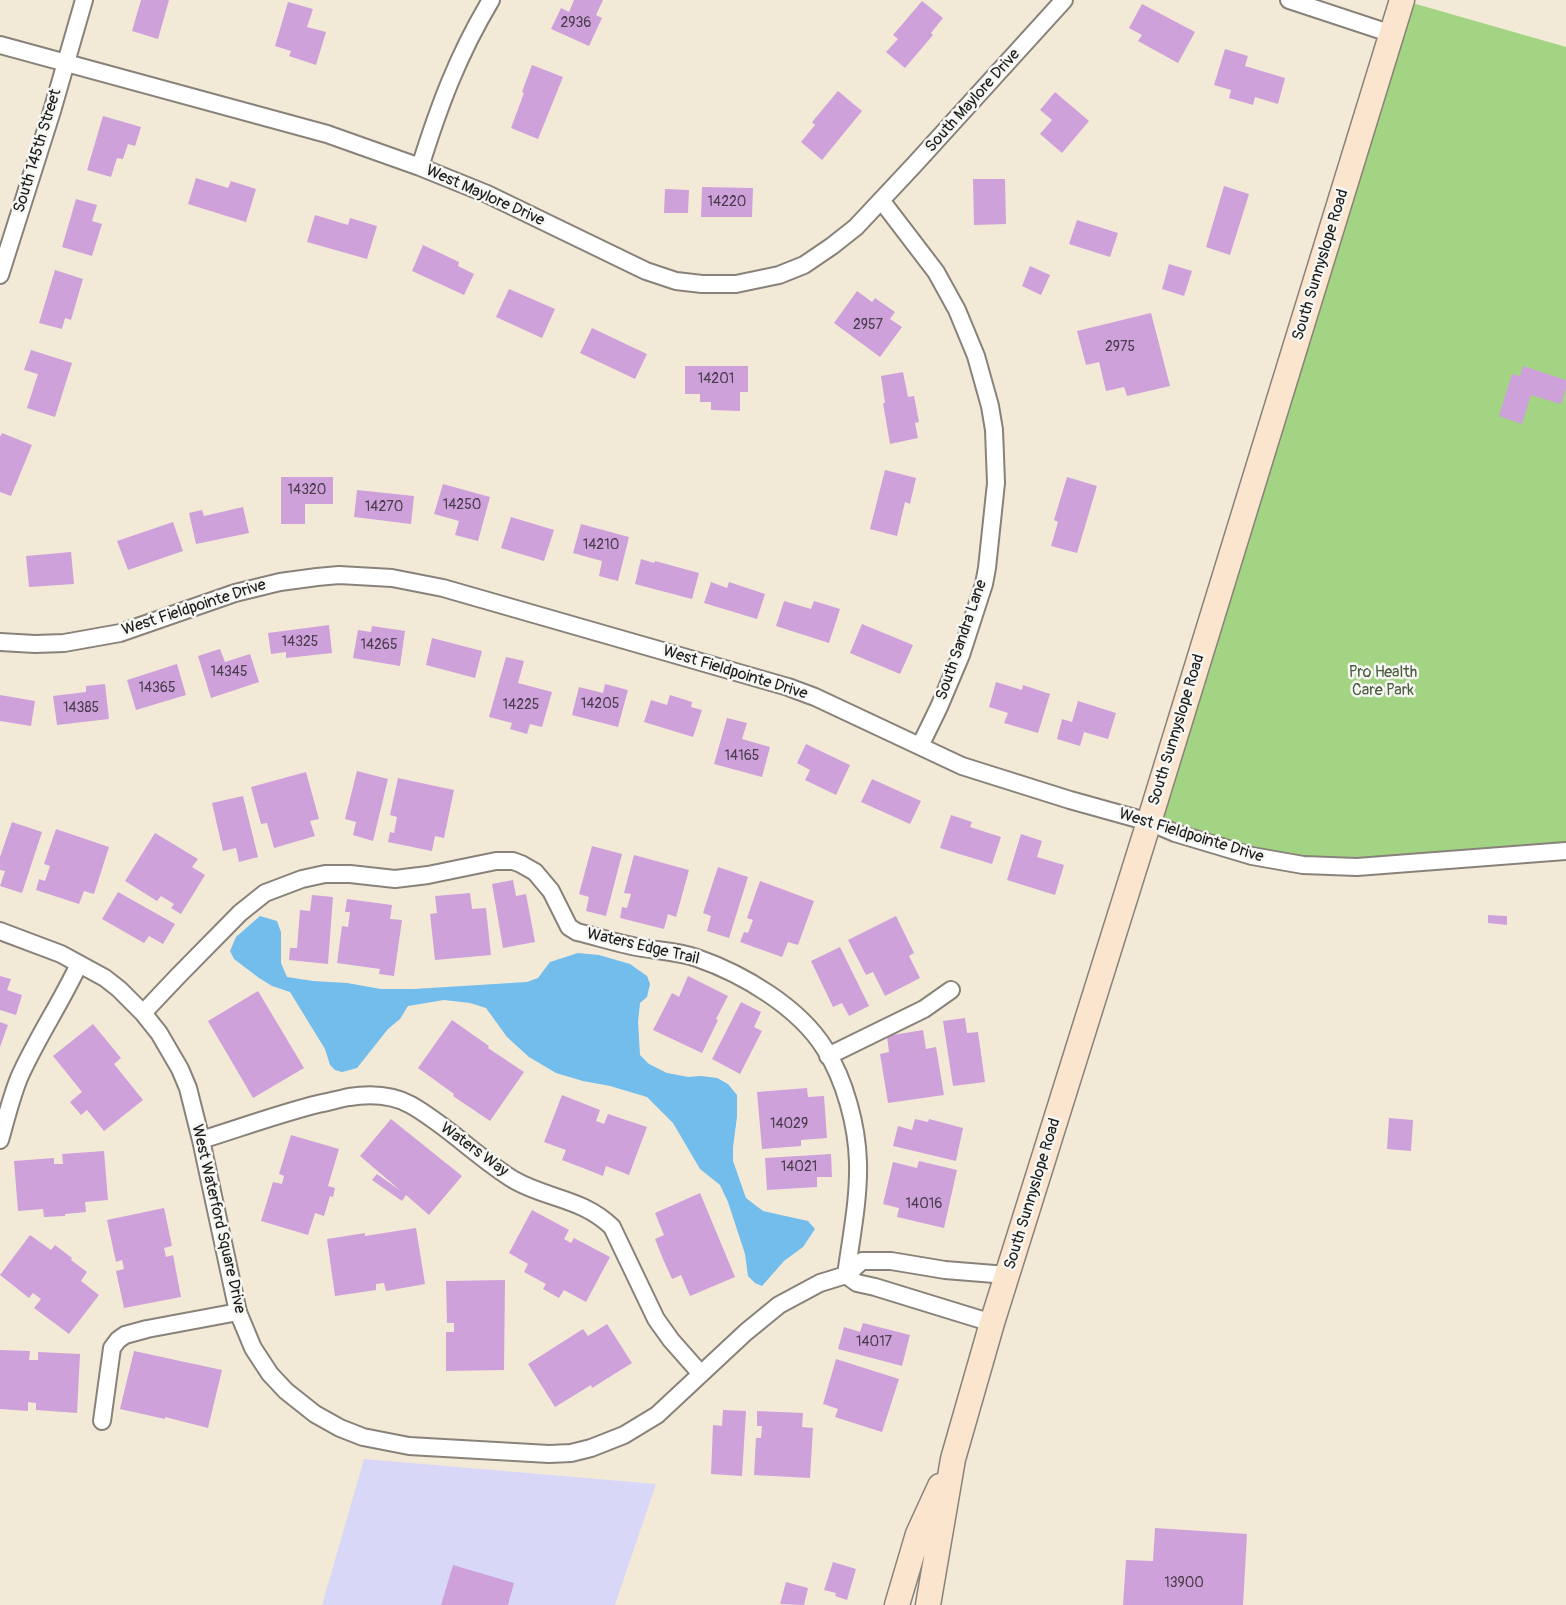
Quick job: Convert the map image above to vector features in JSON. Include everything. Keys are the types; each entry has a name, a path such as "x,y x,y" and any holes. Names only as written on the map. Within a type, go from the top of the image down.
{"street":[{"name":"South 145th Street","path":"0,275 84,0"},
{"path":"420,167 436,115 450,80 471,34 491,0"},
{"name":"South Maylore Drive","path":"881,200 1064,0"},
{"path":"1289,0 1392,34"},
{"name":"South Sunnyslope Road","path":"928,1605 953,1459 992,1323 1402,0"},
{"name":"West Maylore Drive","path":"0,45 327,134 420,167 487,195 646,271 676,281 702,285 736,284 779,275 804,265 832,246 856,227 881,200"},
{"name":"South Sandra Lane","path":"881,200 936,272 957,310 976,356 994,430 996,483 984,584 960,655 920,746"},
{"name":"West Fieldpointe Drive","path":"0,642 64,643 120,633 235,593 280,582 339,575 392,578 443,588 788,687 815,697 962,766 1149,822 1175,833 1252,856 1303,865 1357,867 1566,851"},
{"name":"Waters Edge Trail","path":"143,1013 240,913 265,893 302,879 325,874 395,879 428,875 496,861 513,861 535,872 551,891 569,927 577,932 642,948 696,957 753,983 794,1014 809,1029 828,1056 847,1101 855,1135 856,1196 846,1275"},
{"name":"West Waterford Square Drive","path":"0,931 61,954 105,978 143,1013 159,1033 188,1088 238,1312 252,1348 263,1365 286,1391 315,1414 340,1428 363,1437 409,1446 549,1454 571,1453 591,1448 624,1435 657,1415 746,1332 779,1305 820,1284 846,1275 862,1261 891,1261 945,1270 1007,1275"},
{"path":"0,1140 18,1080 79,964"},
{"path":"828,1056 924,1009 951,990"},
{"name":"Waters Way","path":"201,1140 298,1109 350,1097 396,1098 411,1105 496,1169 521,1184 576,1203 602,1217 612,1227 656,1319 701,1374"},
{"path":"846,1275 857,1283 992,1323"},
{"path":"102,1421 110,1358 112,1348 118,1340 125,1335 147,1329 238,1312"},
{"name":"South Sunnyslope Road","path":"897,1605 918,1534 953,1459"}],"shaded area":[{"path":"364,1459 656,1484 615,1605 322,1605"}],"green space":[{"name":"Pro Health Care Park","path":"1402,0 1566,47 1566,851 1303,865 1149,822"}],"water":[{"path":"260,916 277,921 281,932 281,963 287,977 313,981 347,983 381,989 527,982 538,978 550,962 578,953 599,955 630,964 647,976 650,984 647,997 640,1003 638,1022 640,1055 649,1064 667,1073 688,1077 717,1078 728,1084 737,1095 733,1161 746,1198 763,1211 808,1221 815,1229 803,1247 784,1261 762,1286 755,1283 748,1276 745,1254 720,1185 700,1169 673,1123 647,1097 556,1073 529,1057 507,1037 486,1008 470,1003 444,1000 408,1006 400,1019 388,1029 357,1068 342,1072 335,1070 330,1065 325,1049 290,992 272,986 259,978 234,959 230,951 236,937"}],"building":[{"path":"141,0 169,0 158,39 132,31"},
{"path":"574,0 603,0 596,15 602,18 589,46 551,29 561,8 569,12"},
{"path":"922,1 943,18 931,33 933,35 905,68 886,52 898,39 893,35"},
{"path":"288,2 313,9 307,27 326,32 316,65 289,56 291,51 275,46"},
{"path":"1142,4 1195,32 1178,63 1138,41 1142,35 1129,28"},
{"path":"1225,49 1248,56 1245,66 1285,78 1278,104 1255,97 1253,105 1229,98 1231,90 1214,85"},
{"path":"532,65 563,77 538,139 511,128"},
{"path":"838,91 862,111 822,160 801,142 815,125 812,122"},
{"path":"1055,92 1089,121 1062,153 1040,134 1052,120 1040,110"},
{"path":"103,116 141,127 135,146 128,144 123,159 117,158 111,177 87,170"},
{"path":"196,178 228,188 231,181 256,189 246,222 188,204"},
{"path":"973,179 1005,179 1006,224 974,225"},
{"path":"1224,186 1249,194 1230,255 1206,247"},
{"path":"702,187 753,188 752,217 701,217"},
{"path":"665,189 689,190 688,213 664,213"},
{"path":"76,199 97,205 92,221 102,224 92,256 62,247"},
{"path":"315,215 348,225 350,218 377,226 367,259 307,242"},
{"path":"1077,220 1118,233 1110,257 1069,244"},
{"path":"423,245 459,262 458,266 474,274 464,295 412,271"},
{"path":"1169,264 1192,271 1184,296 1162,289"},
{"path":"1030,266 1050,275 1041,295 1022,286"},
{"path":"55,270 83,279 71,320 65,318 62,329 39,323"},
{"path":"509,289 555,309 542,338 496,317"},
{"path":"857,291 872,302 875,298 895,312 890,319 902,327 880,357 834,323"},
{"path":"1151,313 1170,386 1127,396 1124,387 1106,391 1099,362 1086,365 1077,331"},
{"path":"592,328 647,354 635,379 580,353"},
{"path":"31,350 72,363 55,417 27,408 38,374 24,370"},
{"path":"685,366 748,366 748,392 740,392 740,411 711,410 711,402 700,402 700,394 685,394"},
{"path":"1523,366 1566,380 1566,388 1561,404 1531,395 1522,424 1499,416 1512,374 1520,376"},
{"path":"903,372 908,397 914,396 919,422 915,423 918,438 890,444 881,376"},
{"path":"2,433 32,445 11,496 0,492 0,437"},
{"path":"885,470 916,478 910,504 905,502 897,536 870,529"},
{"path":"281,477 333,477 333,504 305,504 305,524 281,524"},
{"path":"1067,477 1097,486 1077,553 1051,546 1058,522 1054,520"},
{"path":"443,484 490,497 478,541 455,535 459,521 434,514"},
{"path":"357,490 414,496 411,524 354,517"},
{"path":"243,507 249,533 196,544 189,513 202,510 204,516"},
{"path":"511,517 554,530 544,561 501,548"},
{"path":"173,522 183,551 128,570 117,541"},
{"path":"581,524 629,537 618,581 599,576 602,561 573,553"},
{"path":"71,552 74,584 29,587 26,556"},
{"path":"641,559 699,573 692,599 635,584"},
{"path":"711,582 727,588 729,582 765,594 757,619 704,603"},
{"path":"784,601 811,609 814,601 840,609 829,643 776,626"},
{"path":"862,624 913,645 900,674 850,653"},
{"path":"329,625 332,653 286,658 286,652 271,654 268,633"},
{"path":"372,626 405,631 400,666 353,658 358,630 371,632"},
{"path":"432,638 482,651 475,678 426,665"},
{"path":"220,649 225,662 250,654 259,682 211,698 198,656"},
{"path":"506,657 524,661 518,683 552,692 542,727 530,724 527,734 510,729 512,723 489,717"},
{"path":"177,664 186,695 136,710 127,680"},
{"path":"996,682 1022,690 1023,685 1050,694 1038,733 1004,723 1008,713 989,707"},
{"path":"105,684 109,719 57,725 53,696 86,692 86,686"},
{"path":"605,684 628,690 618,727 572,715 579,687 603,693"},
{"path":"0,695 35,701 31,726 0,721"},
{"path":"670,695 692,702 691,707 702,710 693,737 644,722 651,700 667,705"},
{"path":"1078,701 1116,713 1108,739 1084,732 1080,746 1057,739 1062,719 1072,722"},
{"path":"727,718 747,723 742,739 770,747 762,777 714,764"},
{"path":"806,744 850,765 836,795 805,780 810,770 797,763"},
{"path":"357,771 388,779 373,841 353,835 356,822 345,819"},
{"path":"306,772 319,819 310,821 315,836 274,848 267,823 261,824 251,787"},
{"path":"398,778 454,790 444,838 435,836 432,851 388,842 390,832 394,833 397,817 390,815"},
{"path":"872,779 921,801 910,824 861,802"},
{"path":"243,796 258,857 239,862 236,848 223,851 212,803"},
{"path":"951,815 972,822 970,827 1001,837 992,864 940,848"},
{"path":"12,822 42,832 22,893 0,886 5,871 0,870 0,857"},
{"path":"56,829 109,847 94,894 84,891 79,904 36,890 39,879 45,881 50,866 44,864"},
{"path":"155,833 198,859 192,867 205,875 181,914 171,908 174,904 161,896 157,901 125,881"},
{"path":"1021,834 1042,841 1037,857 1064,865 1055,895 1007,880"},
{"path":"592,846 622,854 606,916 586,911 589,897 579,894"},
{"path":"634,855 689,870 676,917 668,914 664,929 620,918 622,907 627,908 631,894 624,893"},
{"path":"718,867 748,877 729,938 707,931 711,916 703,913"},
{"path":"513,880 516,896 526,894 535,942 503,948 492,884"},
{"path":"760,881 814,901 798,945 788,942 782,957 740,942 744,932 748,933 753,920 747,918"},
{"path":"118,892 175,924 163,944 149,936 144,943 102,919"},
{"path":"470,893 472,909 486,908 491,955 435,960 430,914 437,913 435,896"},
{"path":"312,895 333,897 328,964 289,960 290,948 297,948 300,910 310,911"},
{"path":"347,899 392,905 390,919 402,920 394,976 379,974 380,969 337,963 342,926 348,927 350,912 345,912"},
{"path":"1488,915 1507,916 1507,925 1488,923"},
{"path":"896,916 914,953 909,956 920,978 885,996 873,972 866,975 848,940"},
{"path":"840,947 869,1006 849,1016 842,1003 833,1007 811,961"},
{"path":"0,976 11,979 7,990 22,995 16,1015 0,1010"},
{"path":"688,976 728,996 702,1053 653,1030 672,993 679,997"},
{"path":"258,991 304,1068 253,1098 208,1021"},
{"path":"741,1002 761,1012 754,1027 762,1031 740,1074 712,1059"},
{"path":"965,1018 967,1033 978,1032 985,1082 953,1086 943,1021"},
{"path":"452,1020 524,1072 490,1121 453,1096 454,1094 418,1068"},
{"path":"0,1022 8,1025 0,1047"},
{"path":"93,1024 121,1058 114,1064 143,1100 104,1131 87,1110 81,1115 70,1102 82,1092 53,1056"},
{"path":"923,1030 926,1049 936,1047 944,1095 888,1103 880,1054 889,1052 887,1036"},
{"path":"807,1088 808,1097 824,1096 827,1138 801,1140 801,1146 762,1149 757,1092"},
{"path":"562,1095 600,1110 596,1121 604,1124 608,1114 647,1127 629,1175 606,1166 603,1176 562,1160 566,1150 544,1142"},
{"path":"1389,1118 1413,1120 1411,1151 1387,1149"},
{"path":"391,1119 462,1176 429,1215 406,1195 402,1201 372,1180 377,1174 401,1191 360,1156"},
{"path":"915,1119 928,1122 929,1119 963,1128 956,1161 893,1146 898,1126 912,1130"},
{"path":"291,1135 339,1149 328,1186 335,1188 333,1197 330,1196 324,1216 315,1213 308,1235 261,1221 273,1182 282,1184 284,1176 279,1174"},
{"path":"104,1151 108,1200 85,1202 86,1212 65,1214 65,1216 44,1217 43,1209 18,1211 14,1161 54,1158 54,1164 63,1164 62,1154"},
{"path":"831,1154 832,1177 817,1177 817,1187 767,1190 765,1158"},
{"path":"919,1161 957,1170 944,1228 897,1217 899,1208 883,1204 893,1162 917,1168"},
{"path":"700,1193 735,1277 690,1296 681,1275 672,1279 663,1259 655,1239 664,1235 655,1213"},
{"path":"164,1208 172,1246 164,1248 166,1257 173,1255 181,1297 124,1308 116,1271 124,1269 122,1260 116,1262 107,1220"},
{"path":"532,1210 569,1230 564,1239 571,1243 574,1238 610,1257 586,1302 564,1290 559,1298 543,1289 546,1284 524,1272 528,1264 509,1253"},
{"path":"416,1228 425,1284 386,1291 384,1283 376,1284 376,1290 335,1296 327,1239"},
{"path":"30,1235 51,1250 55,1245 72,1258 71,1260 87,1272 81,1281 99,1295 69,1334 34,1308 41,1299 33,1293 29,1298 0,1275"},
{"path":"505,1280 504,1370 446,1371 446,1332 454,1332 454,1323 447,1323 446,1281"},
{"path":"863,1323 910,1335 902,1366 838,1349 844,1327 860,1332"},
{"path":"607,1324 632,1363 592,1388 591,1385 555,1407 528,1364 583,1329 588,1336"},
{"path":"0,1350 30,1351 29,1360 38,1360 38,1352 80,1354 77,1413 36,1410 36,1403 28,1402 28,1411 0,1409"},
{"path":"134,1351 222,1370 208,1428 120,1409"},
{"path":"836,1359 899,1379 882,1432 835,1417 838,1409 823,1404"},
{"path":"723,1410 746,1411 742,1476 711,1474 713,1425 722,1426"},
{"path":"757,1411 803,1413 802,1427 813,1428 810,1478 754,1475 756,1438 761,1438 762,1426 757,1426"},
{"path":"1155,1528 1247,1534 1243,1605 1123,1605 1126,1560 1153,1561"},
{"path":"833,1562 856,1569 847,1600 835,1596 836,1593 824,1590"},
{"path":"453,1565 514,1583 508,1605 441,1605"},
{"path":"786,1582 808,1588 804,1605 780,1604"}]}
